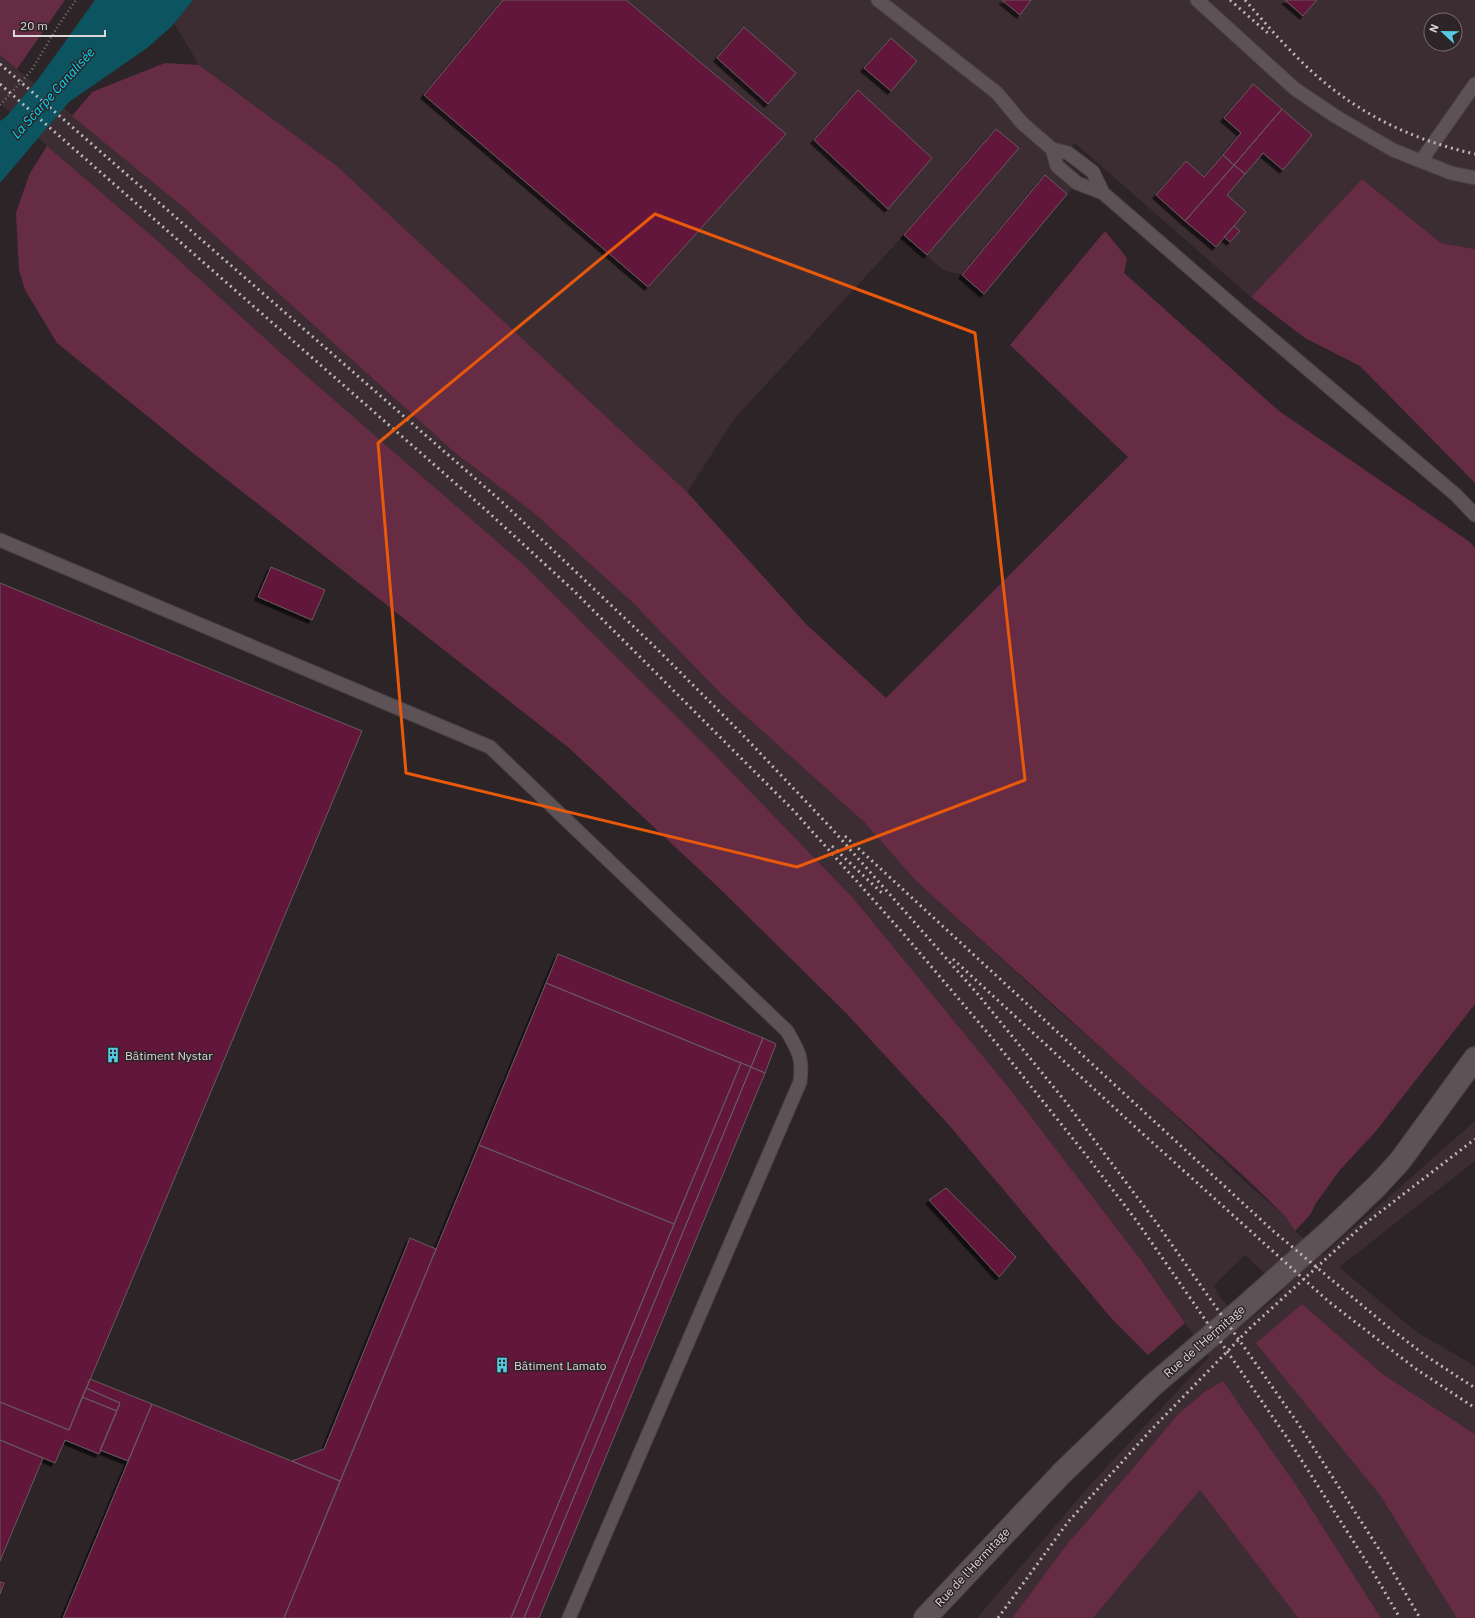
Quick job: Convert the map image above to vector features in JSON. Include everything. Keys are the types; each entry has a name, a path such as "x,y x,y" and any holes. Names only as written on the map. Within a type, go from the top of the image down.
{"street":[{"name":"Rue de l'Hermitage","path":"925,1618 1062,1473 1152,1386 1241,1310 1377,1186 1400,1160 1475,1058"}],"lane":[{"path":"878,0 997,93 1022,123 1052,149 1068,153 1094,172 1103,193"},
{"path":"1197,0 1295,89 1335,116 1393,150 1451,173 1475,178"},
{"path":"1421,161 1475,84"},
{"path":"1052,149 1057,166 1077,183 1103,193 1450,490 1475,515"},
{"path":"0,540 490,748 788,1031 796,1046 802,1064 800,1082 569,1618"}],"path":[{"path":"0,105 31,71 58,26 76,0"}],"highlighted area":[{"path":"655,214 975,333 1025,780 797,867 406,773 378,443"}],"shaded area":[{"path":"0,0 65,0 17,69 0,55"},
{"path":"193,0 1475,0 1475,249 1441,243 1362,179 1251,297 1075,143 1062,159 1080,174 1077,183 984,294 962,275 943,270 904,235 735,418 687,492 337,166 199,65 174,23"},
{"path":"0,55 183,207 454,452 535,514 632,602 722,695 864,822 917,882 1053,1006 1140,1082 1247,1184 1285,1216 1295,1231 1323,1255 1475,1121 1475,1161 1339,1267 1415,1331 1475,1366 1475,1434 1384,1375 1302,1304 1381,1495 1457,1618 1381,1618 1298,1488 1223,1381 1204,1392 1178,1414 1068,1543 1012,1618 977,1618 1090,1485 1209,1357 1141,1260 1009,1088 854,899 719,759 312,381 160,243 47,146 0,103","holes":["1245,1255 1284,1291 1243,1325 1220,1297 1214,1285"]},
{"path":"165,63 199,65 337,166 687,492 806,624 886,698 1128,457 1010,345 1105,231 1127,258 1124,273 1279,411 1470,542 1475,548 1475,1004 1376,1131 1340,1170 1316,1203 1310,1215 1295,1231 1285,1216 1247,1179 917,882 864,822 722,695 632,602 535,514 454,452 183,207 72,116 92,92"},
{"path":"47,146 160,243 312,381 525,566 719,759 854,899 1009,1088 1141,1260 1185,1323 1148,1355 1112,1319 949,1125 846,1013 717,886 569,748 193,453 57,343 25,290 19,270 17,233 16,213 21,198 30,173"},
{"path":"1362,179 1441,243 1475,249 1475,483 1360,366 1305,338 1251,297"},
{"path":"1302,1304 1384,1375 1475,1434 1475,1618 1457,1618 1380,1495 1256,1343"},
{"path":"1223,1381 1298,1488 1381,1618 1298,1618 1200,1490 1093,1618 1012,1618 1068,1543 1178,1414 1204,1392"},
{"path":"1200,1490 1298,1618 1093,1618"}],"water":[{"name":"La Scarpe Canalisée","path":"95,0 193,0 172,26 147,48 69,102 0,183 0,121 6,117 39,78"}],"building":[{"path":"503,0 626,0 786,134 648,287 424,95"},
{"path":"1002,0 1031,0 1020,15"},
{"path":"1285,0 1317,0 1303,16"},
{"path":"744,27 796,73 768,104 717,58"},
{"path":"891,38 917,61 891,91 864,68"},
{"path":"1253,84 1282,109 1234,165 1223,155 1241,133 1224,118"},
{"path":"858,90 932,158 888,209 814,140"},
{"path":"1282,109 1312,135 1283,170 1263,153 1245,174 1234,165"},
{"path":"996,129 1019,148 927,255 904,235"},
{"path":"1223,155 1234,165 1185,221 1156,195 1186,161 1204,177"},
{"path":"1234,165 1245,174 1227,195 1246,212 1216,247 1185,221"},
{"path":"1045,175 1067,194 984,294 962,275"},
{"path":"1234,226 1240,231 1230,242 1224,237"},
{"path":"271,567 325,590 312,620 258,597"},
{"name":"Bâtiment Nystar","path":"0,583 362,731 69,1430 0,1402"},
{"path":"558,954 763,1038 751,1067 546,983"},
{"path":"546,983 741,1063 674,1224 479,1145"},
{"path":"763,1038 776,1044 765,1073 751,1067"},
{"path":"741,1063 751,1067 524,1618 511,1618"},
{"path":"751,1067 765,1073 539,1618 524,1618"},
{"name":"Bâtiment Lamato","path":"479,1145 674,1224 511,1618 284,1618"},
{"path":"946,1188 1016,1257 999,1277 929,1200"},
{"path":"410,1238 436,1249 340,1481 292,1461 324,1449"},
{"path":"90,1379 152,1404 128,1461 100,1450 120,1403 86,1388"},
{"path":"86,1388 120,1403 117,1411 82,1397"},
{"path":"82,1397 117,1411 99,1454 65,1440 55,1463 0,1440 0,1402 69,1430"},
{"path":"152,1404 340,1481 284,1618 63,1618"},
{"path":"0,1440 43,1458 0,1561"},
{"path":"0,1582 4,1583 0,1594"}],"railway":[{"path":"1230,0 1270,35"},
{"path":"1245,0 1292,52 1312,71 1353,104 1399,129 1423,139 1475,154"},
{"path":"0,64 501,501 652,644 741,733 832,829 976,992 1065,1101 1158,1225 1297,1422 1386,1560 1420,1618"},
{"path":"0,84 487,511 572,589 794,811 902,932 997,1044 1136,1220 1288,1439 1373,1572 1400,1618"},
{"path":"845,836 1272,1230 1387,1326 1426,1356 1475,1388"},
{"path":"832,846 884,895"},
{"path":"953,959 1132,1124 1328,1301 1416,1369 1475,1408"},
{"path":"998,1618 1068,1522 1150,1431 1250,1328 1362,1226 1475,1139"}],"place":[{"name":"Bâtiment Nystar","path":"113,1055"},
{"name":"Bâtiment Lamato","path":"502,1365"}]}
